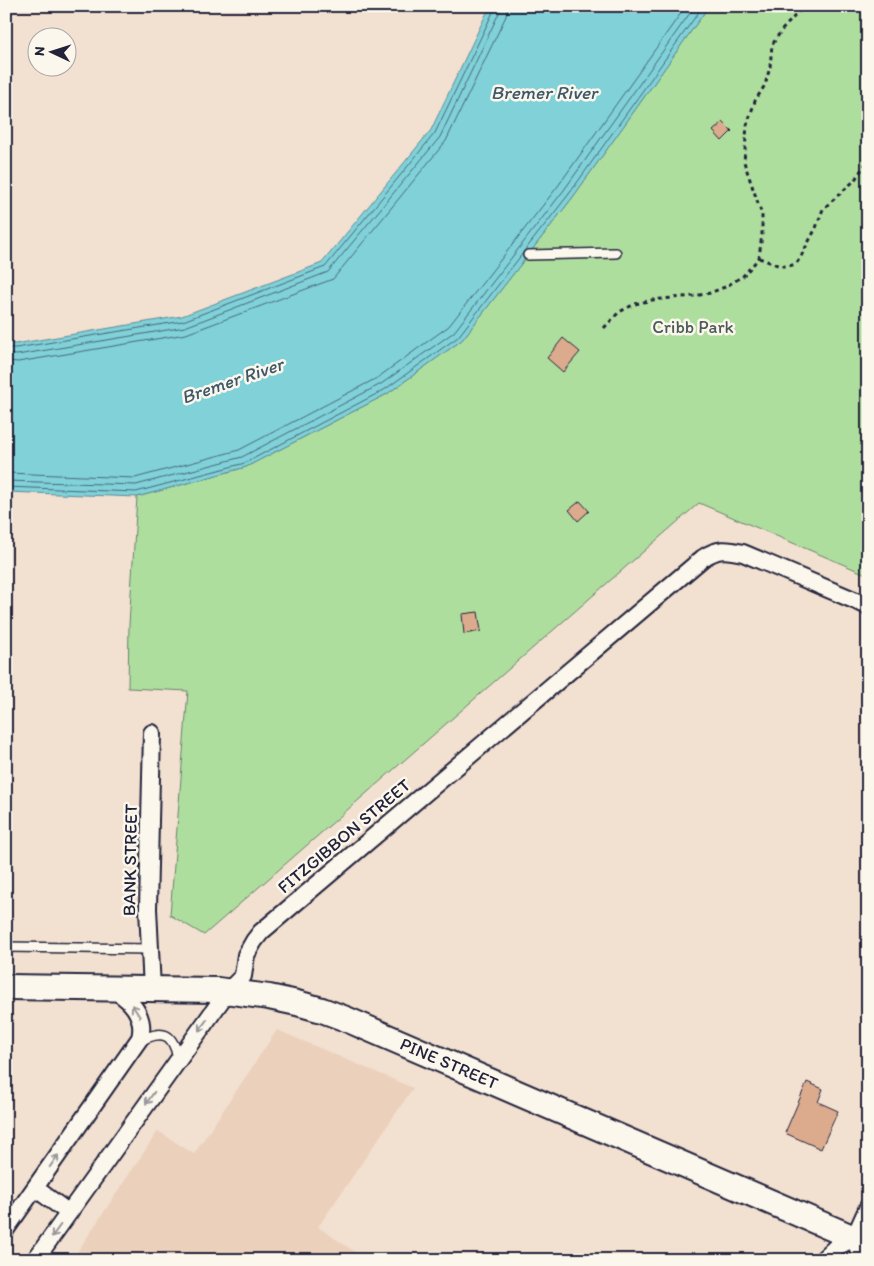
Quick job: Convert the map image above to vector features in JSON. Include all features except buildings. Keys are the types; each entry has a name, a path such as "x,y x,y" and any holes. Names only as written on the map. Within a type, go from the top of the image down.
{"main road":[{"name":"PINE STREET","path":"6,987 228,991 297,1003 338,1016 861,1247"}],"street":[{"name":"FITZGIBBON STREET","path":"35,1260 179,1058 228,991 242,976 246,955 261,932 703,558 715,551 725,550 743,553 868,606"},
{"name":"BANK STREET","path":"152,732 148,901 152,989"},
{"path":"6,1230 139,1042 142,1030 140,1015 129,1001 112,989"},
{"path":"35,1188 69,1212"},
{"path":"822,1260 835,1248 861,1247 868,1207"}],"lane":[{"path":"528,255 616,253"},
{"path":"6,947 150,949"},
{"path":"139,1042 147,1037 156,1035 167,1036 173,1043 179,1058"}],"path":[{"path":"604,328 619,312 635,304 710,293 725,287 743,276 759,258 762,215 744,162 747,125 755,101 765,85 770,67 772,45 781,31 804,6"},
{"path":"759,258 780,266 796,264 812,235 823,209 854,181 868,160"}],"shaded area":[{"path":"277,1030 413,1088 318,1227 367,1260 72,1260 158,1131 194,1154"}],"green space":[{"name":"Cribb Park","path":"709,6 868,6 868,575 699,503 204,935 170,915 188,691 128,688 129,625 137,497 246,467 387,394 462,340 573,197"}],"water":[{"name":"Bremer River","path":"490,6 709,6 573,197 462,340 387,394 246,467 137,497 6,492 6,343 15,344 182,316 322,263 431,130"}]}
